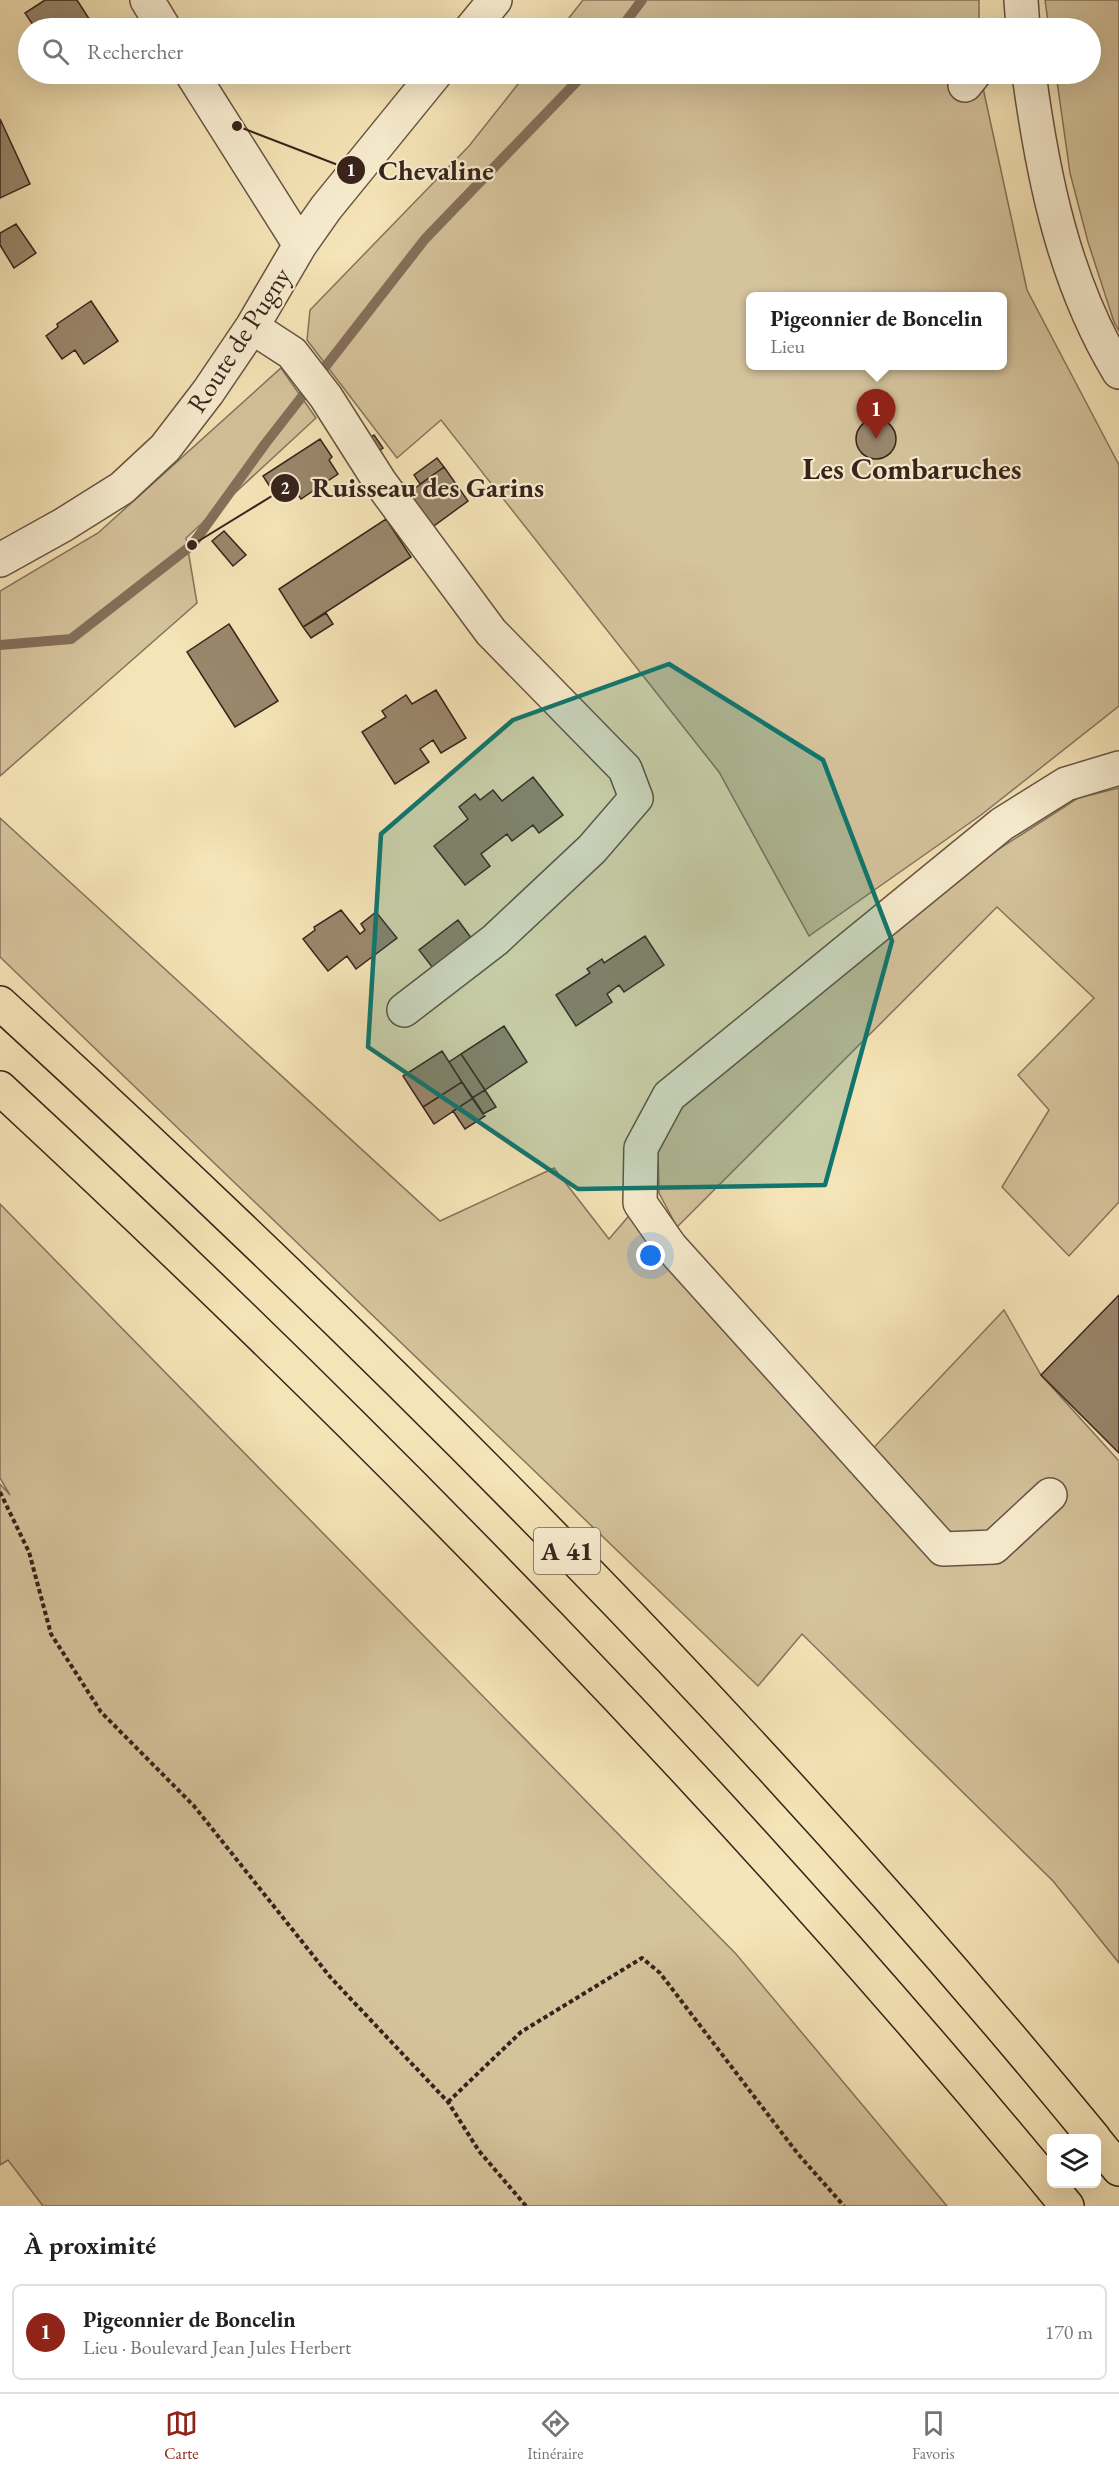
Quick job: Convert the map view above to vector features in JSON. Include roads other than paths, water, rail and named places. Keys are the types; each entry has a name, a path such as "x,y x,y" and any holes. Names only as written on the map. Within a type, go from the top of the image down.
{"highway":[{"name":"A 41","path":"0,1003 316,1298 512,1493 682,1671 860,1865 1022,2050 1090,2134"},
{"name":"A 41","path":"0,1088 285,1358 472,1544 644,1723 828,1924 965,2082 1067,2206"},
{"name":"A 41","path":"1101,2147 1119,2169"}],"street":[{"path":"147,0 158,18"},
{"path":"480,18 495,0"},
{"path":"198,84 300,245"},
{"name":"Route de Pugny","path":"0,560 63,525 122,488 165,448 208,392 252,327 300,245 326,208 427,84"},
{"path":"1031,84 1048,194 1080,296 1119,372"},
{"path":"252,327 292,353 326,397 380,482 490,632 625,769 636,798 592,849 495,940 404,1010"},
{"path":"1050,1495 994,1547 943,1550 670,1246 640,1203 641,1148 669,1096 1002,824 1066,784 1119,768"}],"waterway":[{"path":"628,18 642,0"},
{"path":"0,645 71,639 192,545 265,444 425,239 574,84"}],"place":[{"name":"Chevaline","path":"237,126"},
{"name":"Pigeonnier de Boncelin","path":"876,439"},
{"name":"Ruisseau des Garins","path":"192,545"}],"district":[{"name":"Les Combaruches","path":"912,469"}]}
